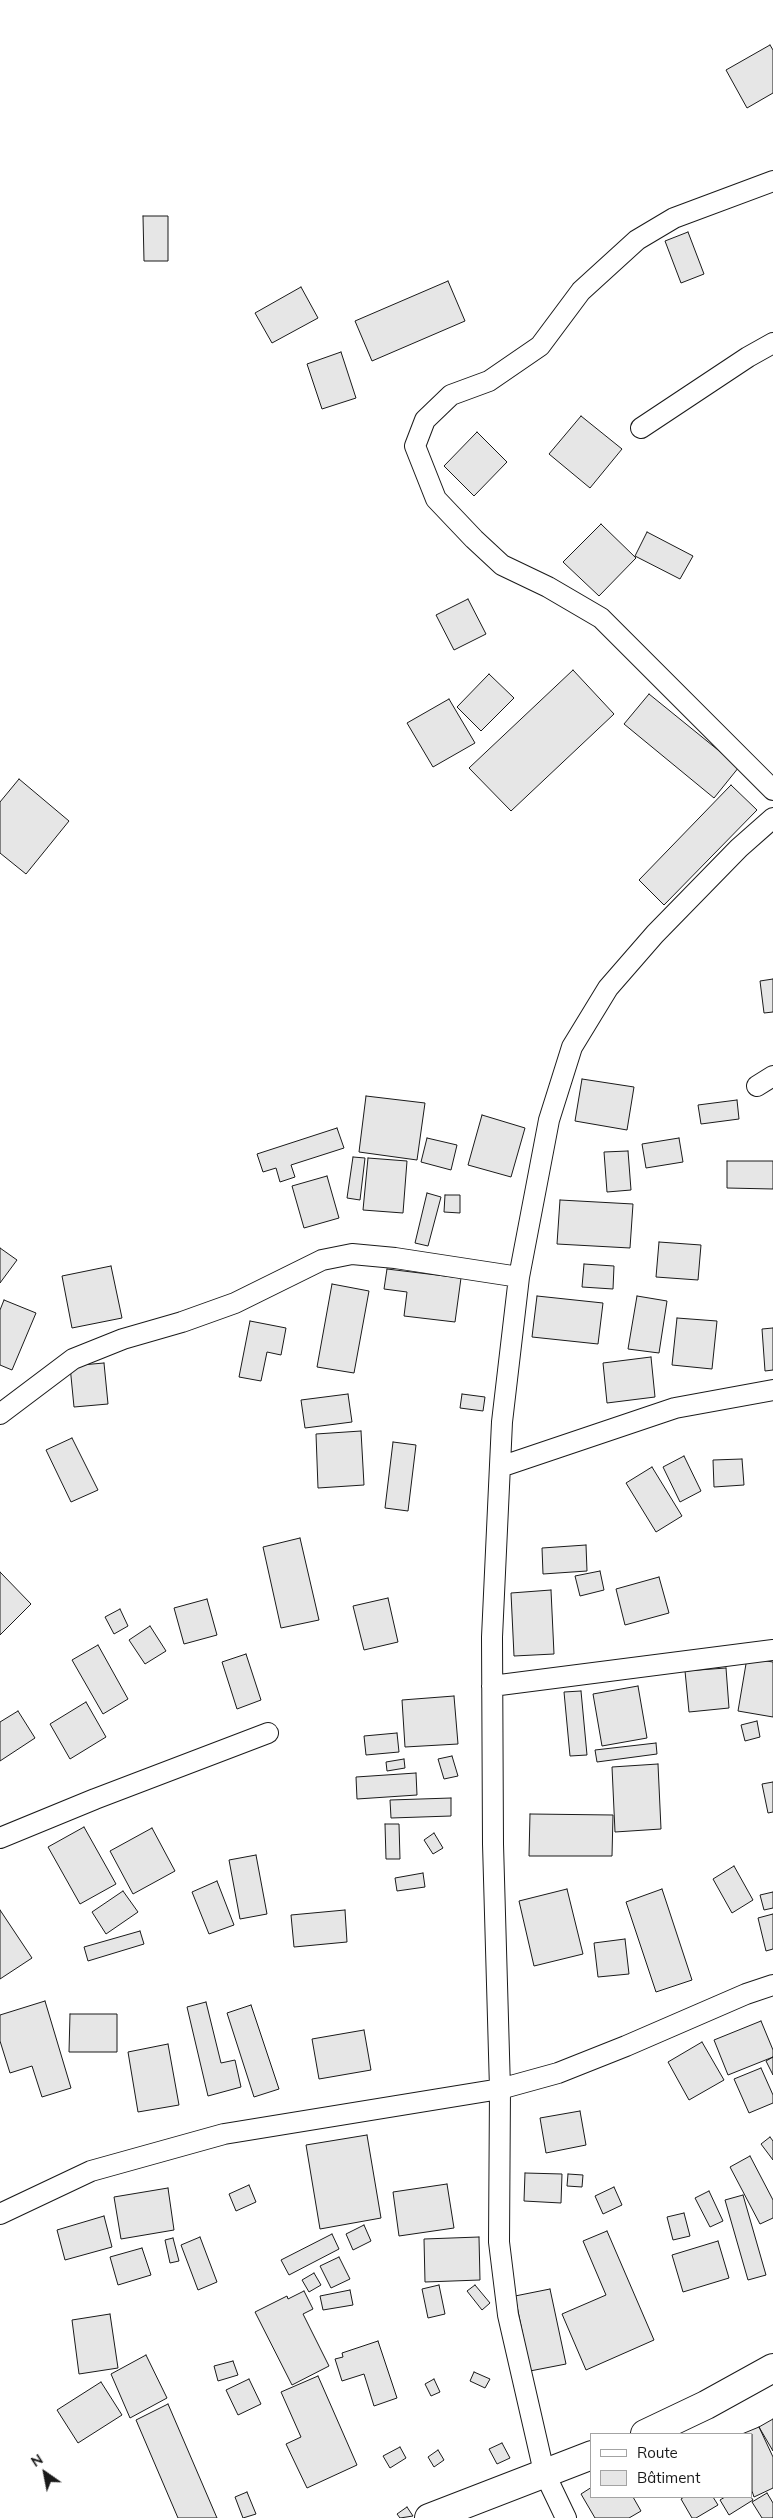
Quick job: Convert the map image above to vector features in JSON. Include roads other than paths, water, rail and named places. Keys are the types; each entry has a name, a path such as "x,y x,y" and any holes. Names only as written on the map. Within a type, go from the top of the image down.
{"highway":[{"path":"647,2433 706,2405 773,2368"},
{"path":"429,2518 590,2456"}],"street":[{"path":"773,181 674,218 637,240 581,292 540,346 488,381 451,395 425,420 415,446 436,499 474,539 502,565 548,587 601,618 773,790"},
{"path":"641,428 748,357 773,343"},
{"path":"566,2518 544,2472 508,2315 499,2242 500,2089 493,1844 492,1637 502,1422 519,1277 549,1120 572,1047 608,988 655,934 739,848 773,818"},
{"path":"0,1414 73,1359 123,1339 182,1322 235,1302 322,1260 352,1254 386,1257 519,1277"},
{"path":"500,1467 675,1408 773,1390"},
{"path":"492,1686 773,1650"},
{"path":"0,1838 95,1799 268,1733"},
{"path":"0,2214 91,2171 224,2134 500,2089 558,2073 746,1994 773,1985"}]}
